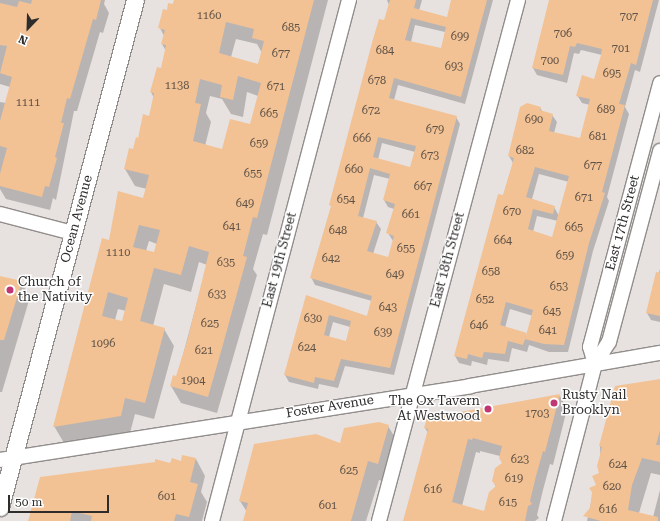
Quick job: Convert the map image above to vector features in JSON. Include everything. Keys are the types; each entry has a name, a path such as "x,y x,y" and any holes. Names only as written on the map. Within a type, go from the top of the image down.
{"main road":[{"name":"Ocean Avenue","path":"0,507 6,459 72,233 135,0"}],"street":[{"name":"East 19th Street","path":"212,521 349,0"},
{"name":"East 18th Street","path":"379,521 518,0"},
{"name":"East 17th Street","path":"595,364 590,347 660,83"},
{"name":"East 17th Street","path":"554,521 595,364 610,342 657,177 660,151"},
{"path":"636,171 657,177"},
{"path":"0,214 72,233"},
{"name":"Foster Avenue","path":"6,459 412,395 660,353"}],"building":[{"path":"32,0 101,0 96,20 93,19 70,99 67,98 61,123 64,123 55,157 57,158 49,187 45,186 42,197 0,186 0,174 7,148 0,146 0,121 12,77 0,73 7,46 0,45 0,3 17,7 19,1 31,4"},
{"path":"174,0 314,0 257,218 253,217 243,256 247,257 208,397 170,386 173,375 176,376 188,338 209,252 189,246 181,275 154,268 140,321 165,328 145,403 125,398 121,416 53,427 102,238 109,240 118,191 143,198 149,175 124,169 129,148 133,149 136,137 138,138 143,114 149,116 154,93 150,92 157,67 161,68 166,45 161,44 165,30 158,28 163,9 167,10 168,3 173,4","holes":["226,22 254,29 252,38 264,41 258,64 219,53","238,76 261,83 250,124 230,119 222,149 193,141 201,104 195,103 200,79 222,85 220,97 233,100","139,225 160,230 154,252 133,247","108,292 128,298 122,321 102,316"]},
{"path":"390,0 416,0 414,8 447,17 451,0 487,0 461,97 394,78 389,98 457,116 390,368 341,359 334,381 315,377 314,383 284,375 306,295 367,316 372,296 310,278 331,206 329,205 373,39 379,19 384,20","holes":["411,18 446,27 441,48 405,40","378,137 416,146 410,167 373,157","370,168 390,174 383,200 395,204 386,233 394,236 388,257 367,251 377,221 358,216","329,315 351,321 346,341 324,335"]},
{"path":"549,0 653,0 636,65 631,63 619,104 625,105 602,192 605,193 589,243 564,345 544,344 525,339 523,345 508,341 505,354 484,352 482,358 468,354 467,359 454,356 498,194 503,195 514,158 508,156 520,107 527,103 541,107 540,110 553,114 549,131 580,138 590,99 576,96 582,75 594,79 602,49 577,43 575,47 570,46 563,75 532,68","holes":["535,167 569,176 552,237 528,229 533,209 553,214 555,206 526,197","506,302 533,310 527,333 500,325"]},
{"path":"656,272 660,273 660,316 646,313"},
{"path":"0,276 22,281 4,340 0,340"},
{"path":"660,379 660,430 656,445 660,445 660,462 642,458 632,485 628,510 658,517 658,521 601,521 583,516 590,508 592,492 589,488 596,485 592,476 599,473 597,466 602,447 599,446 615,386"},
{"path":"560,394 545,452 543,451 536,476 530,501 532,504 528,506 525,521 403,521 428,429 424,428 427,418","holes":["473,438 502,446 499,458 502,463 495,468 492,481 496,486 489,492 484,511 452,502 468,439 472,440"]},
{"path":"379,422 389,425 378,464 368,461 351,521 243,521 248,503 239,501 254,444 316,434 340,443 344,428"},
{"path":"182,455 196,458 190,482 198,484 189,517 176,514 174,521 91,521 92,516 72,511 70,521 28,521 40,477 155,462 155,459 170,463 172,458 181,461"}],"place":[{"name":"Church of the Nativity","path":"10,290"},
{"name":"Rusty Nail Brooklyn","path":"554,403"},
{"name":"The Ox Tavern At Westwood","path":"488,409"}]}
